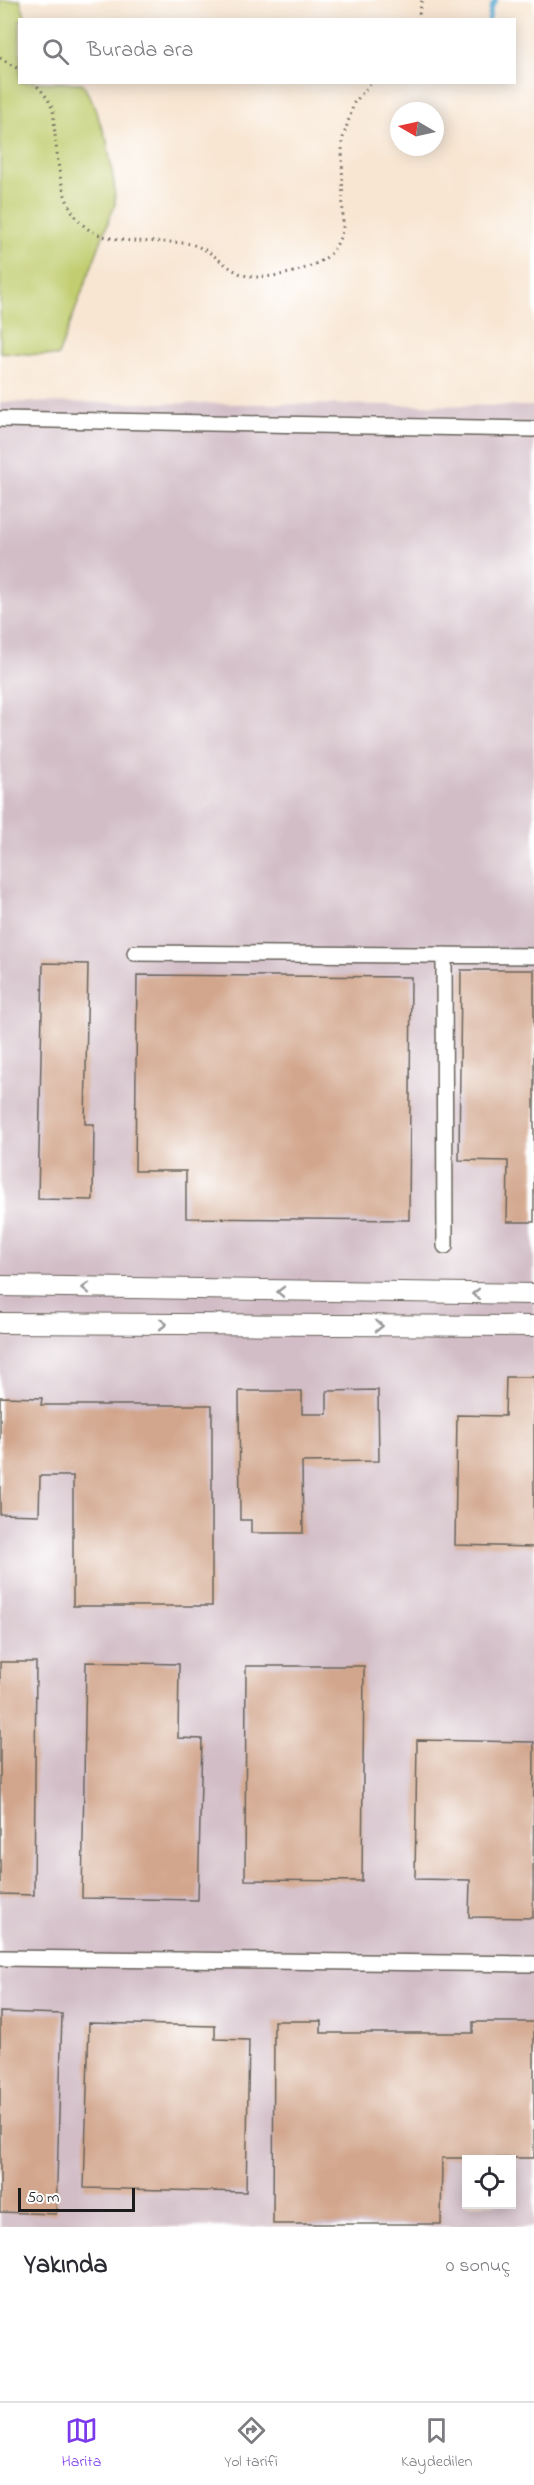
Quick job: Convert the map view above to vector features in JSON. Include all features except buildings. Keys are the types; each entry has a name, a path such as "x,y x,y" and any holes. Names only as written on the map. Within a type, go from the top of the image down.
{"street":[{"path":"0,419 534,429"},
{"path":"135,953 534,956"},
{"path":"444,955 445,1246"},
{"path":"0,1286 335,1293 534,1294"},
{"path":"335,1293 335,1325"},
{"path":"0,1323 534,1326"},
{"path":"0,1958 534,1964"}],"path":[{"path":"418,18 422,0"},
{"path":"0,58 18,69"},
{"path":"35,84 44,93 52,109 59,172 71,208 80,222 93,232 108,237 149,243 190,244 212,252 241,274 254,278 267,278 319,263 339,243 343,229 342,141 354,103 370,84"}],"shaded area":[{"path":"0,402 534,406 534,2227 0,2227"}],"green space":[{"path":"0,0 20,0 26,18 18,18 18,84 83,84 92,101 107,141 115,204 58,356 0,352"}],"waterway":[{"path":"489,18 491,8 496,0"}]}
